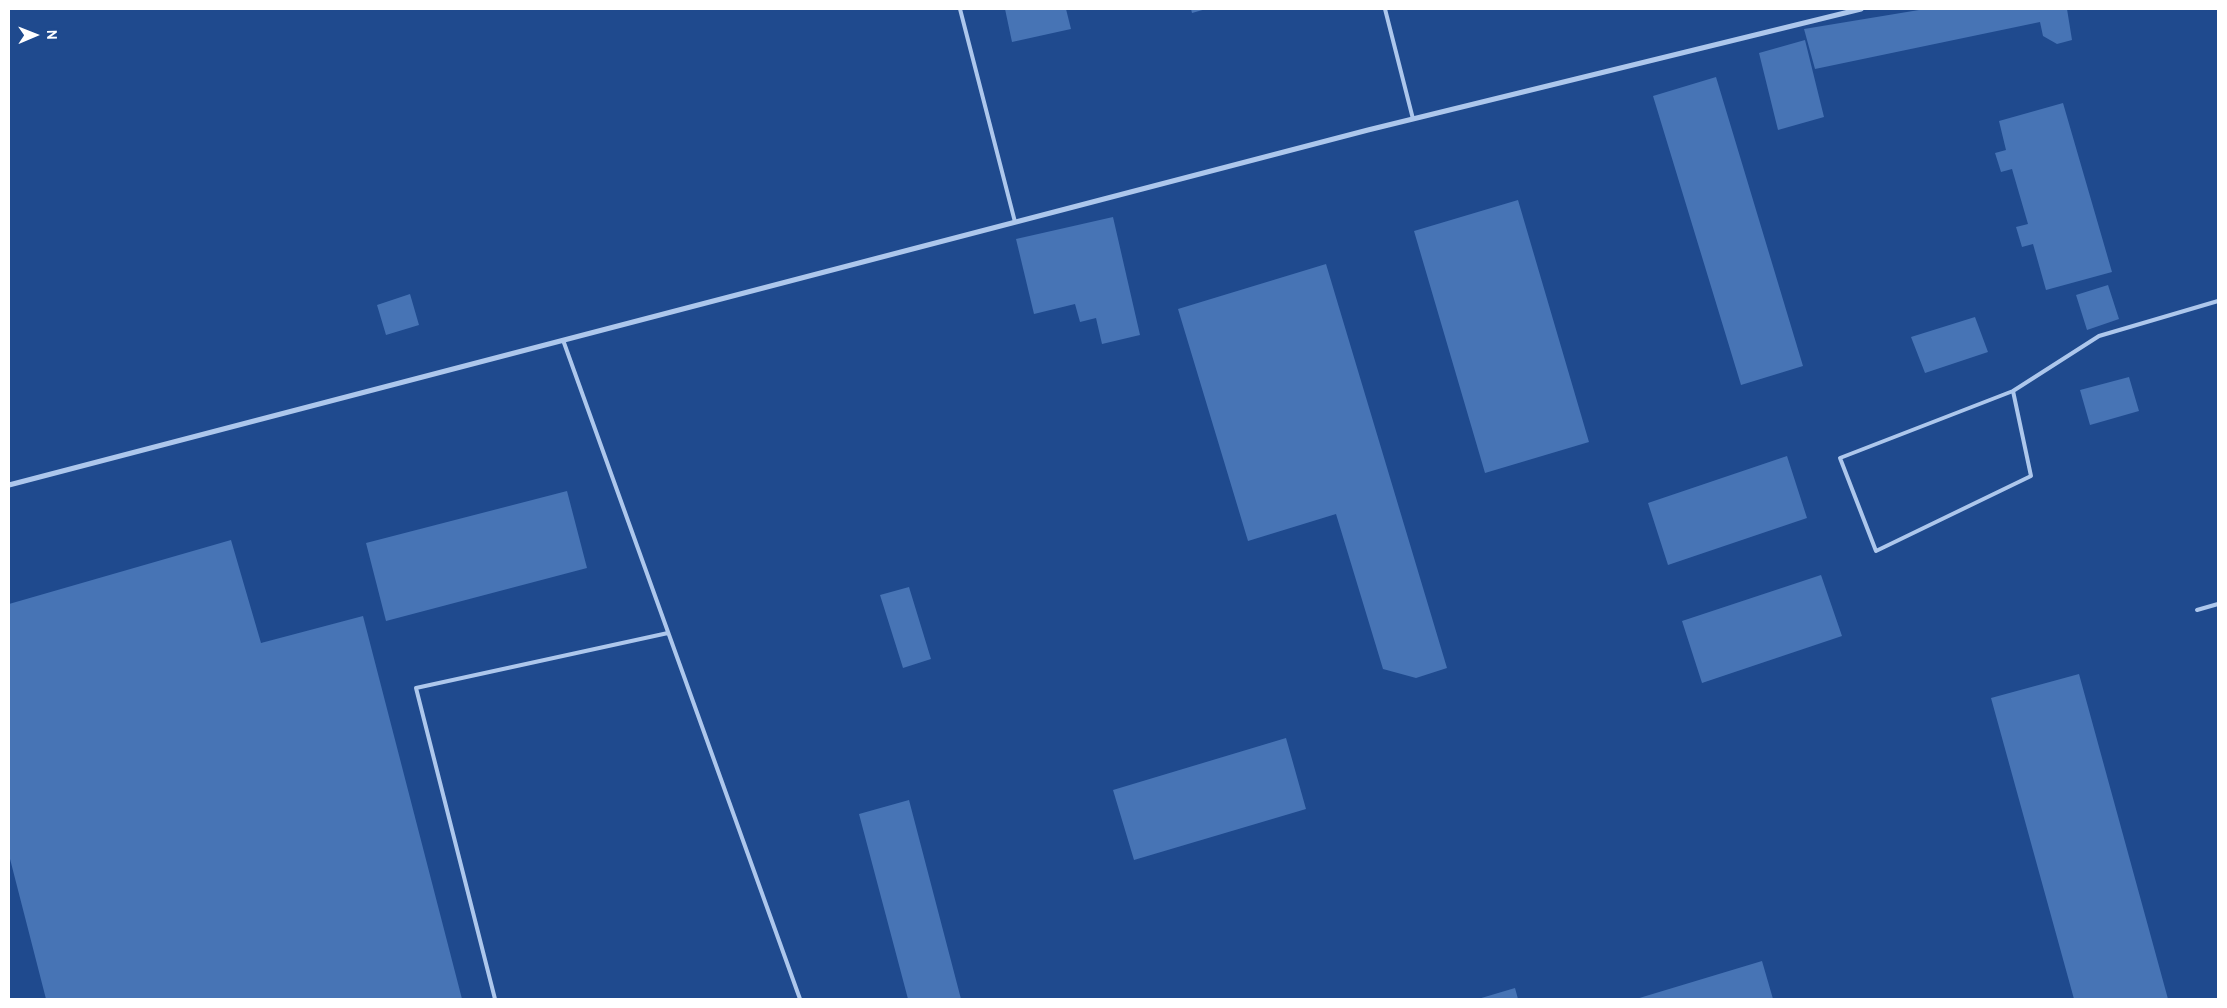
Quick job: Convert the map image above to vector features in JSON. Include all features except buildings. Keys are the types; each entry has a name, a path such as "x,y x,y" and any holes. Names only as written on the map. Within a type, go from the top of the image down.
{"street":[{"path":"9,485 1413,119 1861,9"}],"lane":[{"path":"960,9 1015,222"},
{"path":"1384,9 1413,119"},
{"path":"2013,391 2030,476 1876,551 1840,458 2013,391 2099,336 2218,301"},
{"path":"563,340 800,999"},
{"path":"2197,610 2218,604"},
{"path":"495,999 416,688 668,633"}]}
